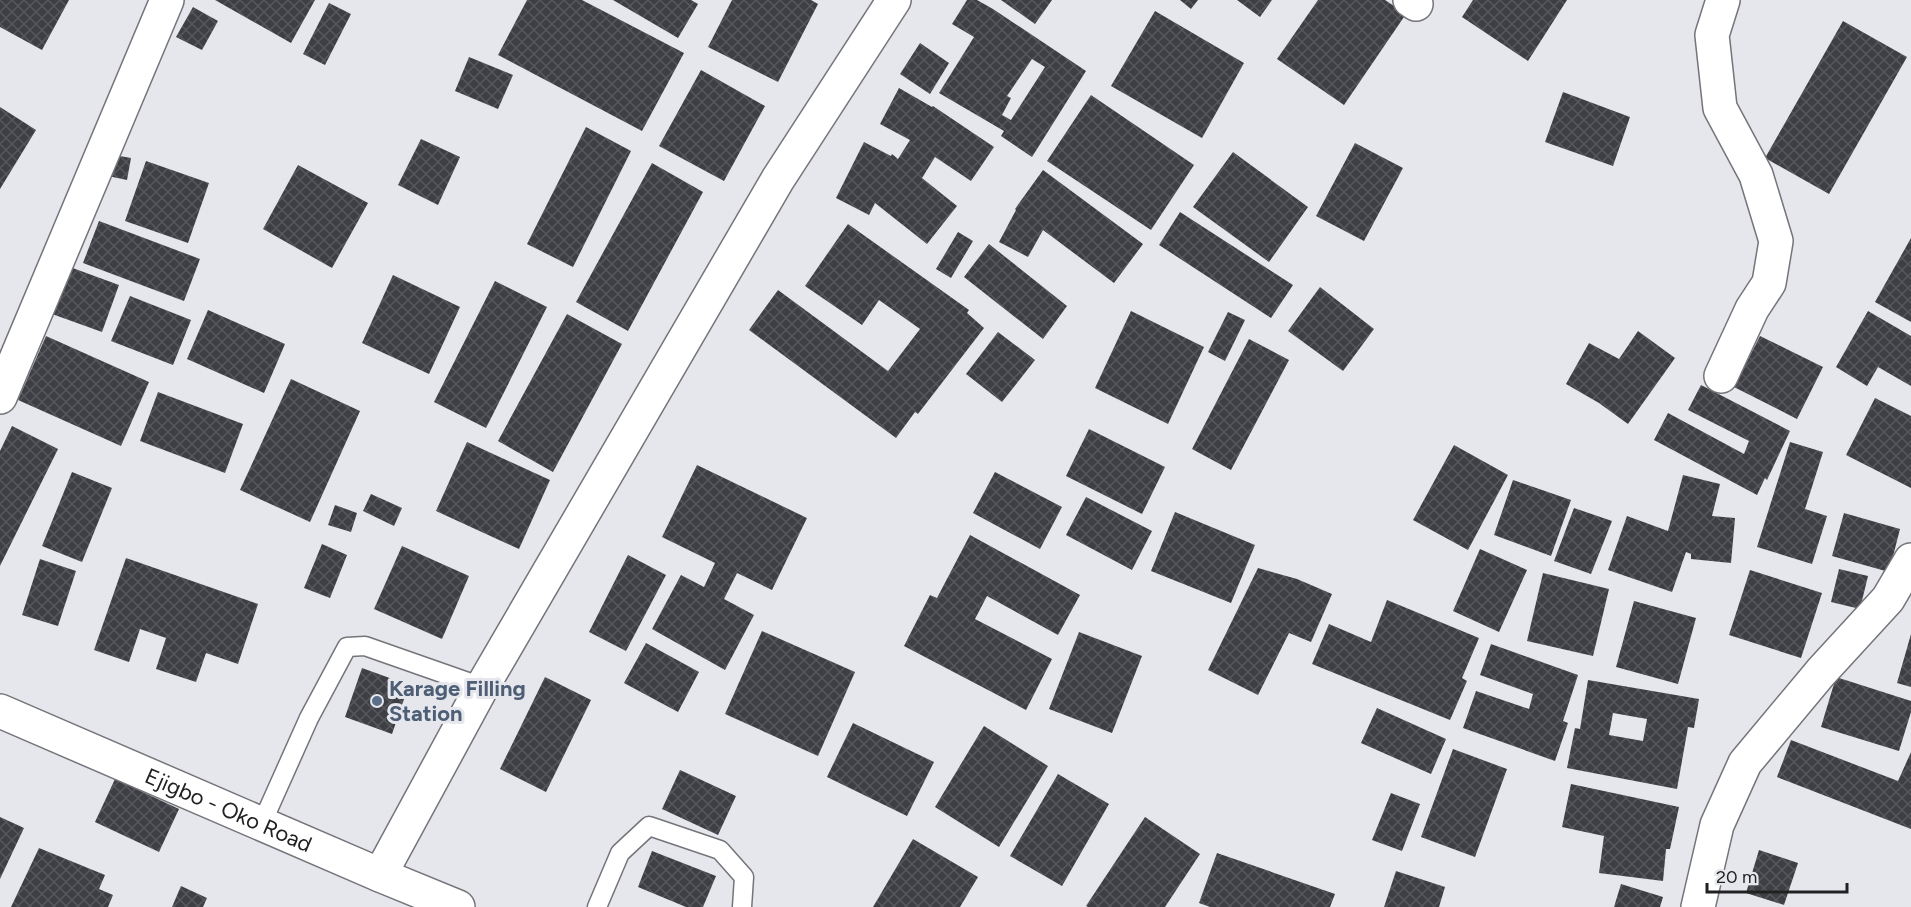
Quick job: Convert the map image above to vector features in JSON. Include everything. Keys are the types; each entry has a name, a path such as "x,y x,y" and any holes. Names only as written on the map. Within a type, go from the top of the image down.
{"street":[{"path":"0,397 166,0"},
{"path":"380,875 482,687 778,178 894,0"},
{"path":"1721,376 1752,309 1769,283 1776,241 1756,175 1720,108 1712,35 1724,0"},
{"path":"1698,907 1717,825 1745,763 1821,672 1888,599 1911,560"},
{"name":"Ejigbo - Oko Road","path":"0,711 458,907"}],"lane":[{"path":"262,823 309,718 347,647 365,646 482,687"},
{"path":"597,907 620,853 650,826 720,850 744,877 742,907"}],"building":[{"path":"0,0 69,0 42,50 0,27"},
{"path":"215,0 315,0 291,43"},
{"path":"527,0 582,0 684,53 642,131 498,55"},
{"path":"613,0 691,0 698,4 678,38"},
{"path":"732,0 811,0 818,4 778,82 708,47"},
{"path":"967,0 977,0 1086,71 1032,157 1001,136 1004,131 939,93 974,37 952,24","holes":["1032,59 1045,67 1011,120 1002,115 1011,98 1007,96"]},
{"path":"1001,0 1052,0 1035,24"},
{"path":"1180,0 1198,0 1191,9"},
{"path":"1237,0 1272,0 1260,17"},
{"path":"1318,0 1385,0 1406,14 1344,105 1277,59"},
{"path":"1473,0 1567,0 1528,61 1462,17"},
{"path":"329,3 351,14 325,65 303,54"},
{"path":"193,7 218,21 202,50 176,37"},
{"path":"1155,11 1244,63 1202,138 1111,86"},
{"path":"1843,21 1907,57 1829,194 1765,158"},
{"path":"920,43 949,63 930,94 900,74"},
{"path":"469,57 513,75 498,109 455,91"},
{"path":"701,70 765,106 724,181 659,146"},
{"path":"899,88 933,106 994,147 971,181 935,157 922,178 957,206 927,244 875,203 869,215 836,198 864,142 898,159 910,140 880,124"},
{"path":"1563,92 1630,117 1613,166 1545,142"},
{"path":"1091,95 1194,165 1151,230 1047,161"},
{"path":"0,107 36,130 0,189"},
{"path":"586,127 631,151 573,267 527,244"},
{"path":"421,139 460,157 438,205 398,185"},
{"path":"1355,143 1403,168 1364,241 1316,216"},
{"path":"1233,152 1308,207 1269,262 1193,207"},
{"path":"108,154 131,158 127,180 103,175"},
{"path":"146,161 209,183 188,243 125,221"},
{"path":"652,163 703,192 628,331 576,302"},
{"path":"298,165 368,203 332,268 263,229"},
{"path":"1043,170 1143,244 1114,283 1043,230 1028,257 999,242 1015,209"},
{"path":"1180,212 1293,285 1271,318 1159,245"},
{"path":"99,221 200,259 184,301 83,263"},
{"path":"848,224 969,310 967,313 984,328 918,414 915,412 896,438 749,330 778,290 888,371 920,329 879,300 862,325 805,286"},
{"path":"958,232 973,241 951,278 936,269"},
{"path":"1911,238 1911,322 1875,302"},
{"path":"989,244 1067,306 1043,339 964,277"},
{"path":"59,263 119,285 102,332 41,310"},
{"path":"393,275 460,307 429,374 362,343"},
{"path":"495,281 547,307 486,428 434,402"},
{"path":"1320,287 1374,329 1343,371 1288,331"},
{"path":"130,296 191,320 173,365 111,341"},
{"path":"208,310 285,344 264,393 187,359"},
{"path":"1131,311 1204,347 1168,424 1095,388"},
{"path":"1868,311 1911,336 1911,386 1878,367 1867,386 1836,367"},
{"path":"1228,312 1245,320 1225,361 1208,352"},
{"path":"567,314 622,344 553,472 498,441"},
{"path":"1638,331 1675,358 1628,424 1599,403 1566,384 1589,343 1619,359"},
{"path":"998,332 1035,360 1002,402 966,374"},
{"path":"46,336 149,382 121,446 18,400"},
{"path":"1760,336 1823,367 1797,419 1734,387"},
{"path":"1249,339 1289,360 1231,470 1192,449"},
{"path":"291,379 360,411 310,522 240,490"},
{"path":"1701,385 1790,431 1767,480 1765,478 1757,495 1654,440 1668,413 1744,454 1749,441 1688,410"},
{"path":"158,392 243,424 225,473 140,441"},
{"path":"1875,398 1911,416 1911,488 1846,455"},
{"path":"12,426 58,449 0,566 0,451"},
{"path":"1089,429 1165,467 1142,514 1066,476"},
{"path":"467,442 550,480 519,549 436,511"},
{"path":"1790,442 1823,452 1805,509 1827,516 1812,564 1757,547"},
{"path":"1454,445 1508,475 1468,550 1413,520"},
{"path":"697,465 807,518 772,590 737,573 724,599 754,615 725,670 652,629 681,575 704,587 715,563 662,537"},
{"path":"72,472 112,488 82,562 42,546"},
{"path":"995,472 1062,507 1040,549 973,513"},
{"path":"1683,475 1720,484 1712,516 1735,518 1731,563 1691,559 1691,554 1686,552 1672,592 1608,570 1627,516 1668,531"},
{"path":"1513,480 1571,500 1551,556 1494,535"},
{"path":"371,494 402,508 394,526 363,511"},
{"path":"1086,497 1152,531 1132,570 1066,535"},
{"path":"335,505 357,513 351,532 328,525"},
{"path":"1574,508 1612,521 1591,574 1554,561"},
{"path":"1175,512 1255,545 1231,603 1151,571"},
{"path":"1844,513 1900,529 1889,572 1832,556"},
{"path":"970,535 1080,595 1058,635 987,596 975,619 1052,659 1026,710 904,646 930,595 937,598"},
{"path":"322,544 347,555 330,598 304,588"},
{"path":"402,546 469,576 442,639 374,609"},
{"path":"1480,549 1527,570 1499,632 1453,611"},
{"path":"628,555 666,575 626,651 589,632"},
{"path":"126,558 258,604 238,664 206,653 196,682 156,669 166,638 140,629 129,662 94,650"},
{"path":"40,559 76,571 58,626 22,615"},
{"path":"1258,568 1297,579 1332,594 1311,642 1289,633 1258,695 1208,670"},
{"path":"1839,569 1868,576 1860,609 1831,602"},
{"path":"1750,570 1822,593 1801,658 1729,635"},
{"path":"1543,573 1609,589 1593,656 1527,641"},
{"path":"1387,600 1479,638 1462,678 1467,681 1450,720 1312,664 1329,624 1371,642"},
{"path":"1634,601 1696,618 1678,684 1616,667"},
{"path":"762,631 855,672 818,756 725,714"},
{"path":"1079,632 1142,656 1112,733 1049,709"},
{"path":"1911,634 1911,687 1897,683"},
{"path":"646,643 699,672 678,712 624,683"},
{"path":"1491,644 1578,675 1563,721 1568,723 1555,761 1463,728 1476,691 1529,709 1533,694 1480,675"},
{"name":"Karage Filling Station","path":"362,668 409,685 392,734 345,717"},
{"path":"545,677 591,700 546,792 500,769"},
{"path":"1836,677 1911,701 1911,712 1899,751 1821,727"},
{"path":"1588,680 1699,699 1694,728 1688,727 1677,789 1567,768 1575,728 1580,729","holes":["1613,713 1647,719 1643,741 1609,735"]},
{"path":"1377,708 1446,739 1431,774 1361,743"},
{"path":"853,723 934,762 907,816 827,777"},
{"path":"984,726 1048,766 999,847 935,807"},
{"path":"1791,740 1898,781 1911,752 1911,829 1777,777"},
{"path":"1453,749 1507,769 1475,857 1421,837"},
{"path":"680,770 736,796 718,835 662,809"},
{"path":"1058,774 1109,804 1062,886 1010,856"},
{"path":"115,779 179,809 159,852 95,822"},
{"path":"1571,784 1679,807 1670,849 1666,849 1663,881 1599,873 1604,836 1562,827"},
{"path":"1391,793 1420,804 1402,851 1372,840"},
{"path":"0,817 24,828 0,879"},
{"path":"1145,817 1200,854 1165,907 1086,906"},
{"path":"913,839 978,877 960,907 873,907"},
{"path":"39,848 105,875 99,889 113,895 108,907 11,907"},
{"path":"1759,850 1798,863 1784,905 1746,893"},
{"path":"652,851 716,876 703,907 686,907 638,887"},
{"path":"1217,853 1335,894 1330,907 1210,907 1199,903"},
{"path":"1396,871 1445,887 1439,907 1384,907"},
{"path":"1621,884 1663,897 1660,907 1614,907"},
{"path":"181,886 207,898 203,907 172,907"}],"place":[{"name":"Karage Filling Station","path":"377,701"}]}
